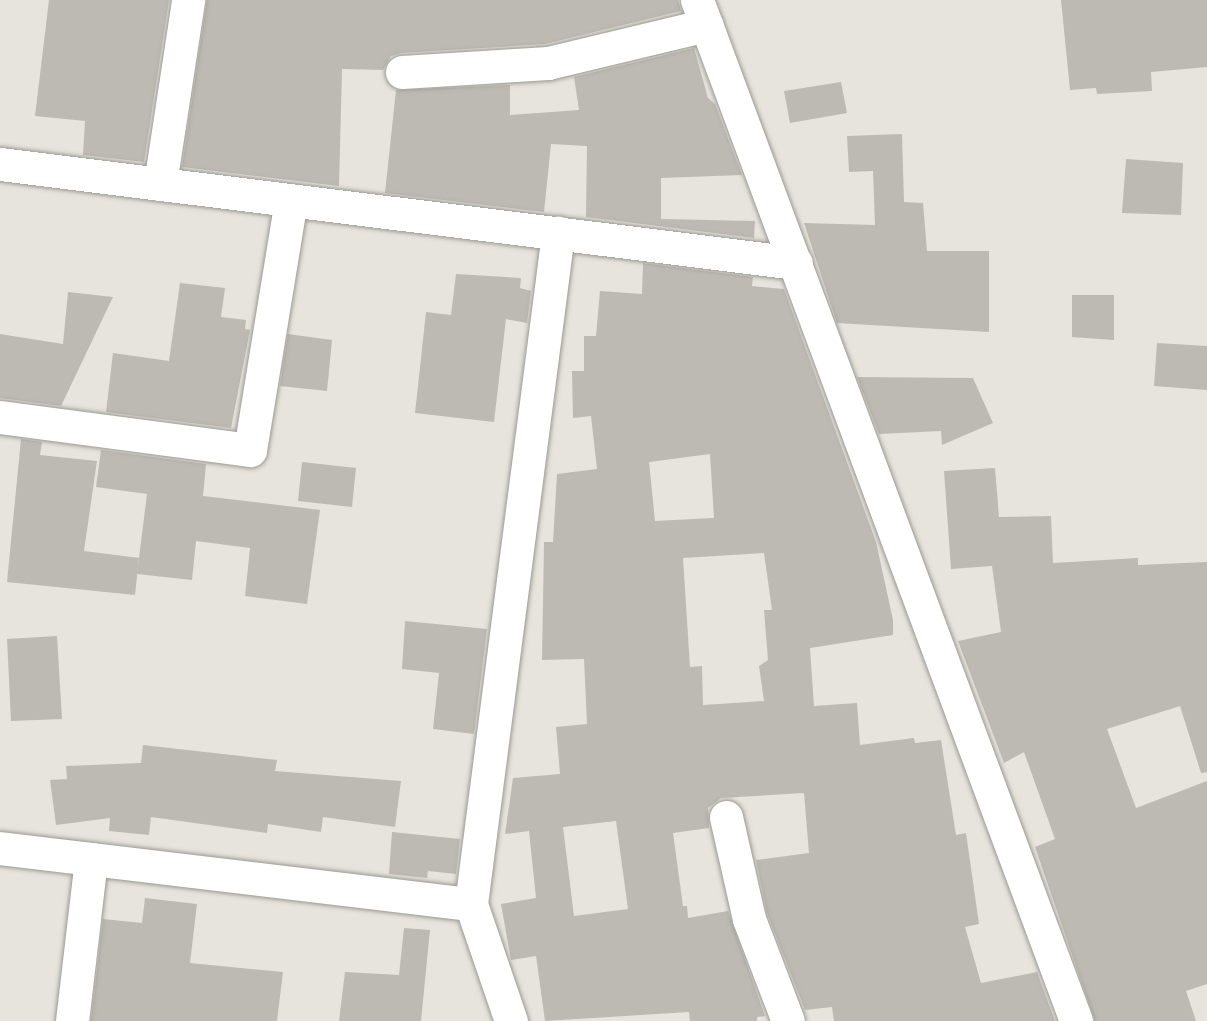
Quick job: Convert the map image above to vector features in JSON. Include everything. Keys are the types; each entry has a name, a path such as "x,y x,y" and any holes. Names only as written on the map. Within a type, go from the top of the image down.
{"street":[{"path":"160,184 188,0"},
{"path":"402,72 548,63 701,12 1076,1021"},
{"path":"0,164 796,263"},
{"path":"0,417 250,450 290,200"},
{"path":"511,1021 471,904 558,233"},
{"path":"726,817 749,919 788,1021"},
{"path":"0,848 471,904"},
{"path":"72,1021 90,859"}],"building":[{"path":"49,0 169,0 144,162 83,155 85,121 35,116"},
{"path":"207,0 678,0 681,11 545,44 401,53 391,56 383,70 342,69 339,186 182,167"},
{"path":"1061,0 1207,0 1207,67 1151,72 1152,91 1097,94 1096,88 1070,90"},
{"path":"694,48 708,98 715,104 742,175 661,178 661,219 755,221 754,238 586,217 587,146 551,144 544,212 385,193 396,90 510,85 510,115 579,110 574,77"},
{"path":"841,82 847,113 790,123 784,91"},
{"path":"902,134 904,202 923,203 927,251 989,251 989,332 837,323 804,223 875,225 873,171 849,172 847,136"},
{"path":"1126,159 1183,163 1181,215 1122,213"},
{"path":"643,263 753,277 752,286 784,289 876,542 893,620 893,635 810,648 814,706 857,703 860,745 914,738 915,743 941,740 956,835 966,833 979,924 965,927 981,983 1037,972 1055,1021 834,1021 832,1007 805,1010 767,913 756,860 809,853 804,793 721,798 708,808 709,828 673,833 683,906 687,906 688,918 728,911 765,1016 757,1017 757,1021 690,1021 689,1012 545,1021 536,956 511,960 501,904 536,898 529,831 505,834 513,778 560,774 556,727 587,724 584,659 542,660 544,542 553,542 557,474 597,469 591,416 573,418 572,371 584,371 584,336 596,336 600,291 642,294","holes":["710,454 714,518 655,521 649,462","764,553 772,610 764,610 768,660 759,666 764,701 703,705 702,666 690,667 683,558","616,821 628,909 574,916 563,827"]},
{"path":"456,274 521,278 520,288 531,291 527,323 506,319 494,422 415,413 426,312 451,315"},
{"path":"180,283 225,288 221,317 246,320 245,329 250,330 231,428 106,412 113,353 169,361"},
{"path":"68,292 113,297 61,406 0,398 0,334 63,344"},
{"path":"1072,295 1114,295 1114,340 1072,337"},
{"path":"288,334 332,340 327,391 280,386"},
{"path":"1157,343 1207,346 1207,390 1154,386"},
{"path":"857,377 973,378 993,423 942,445 941,431 879,434"},
{"path":"21,439 42,442 40,455 97,461 84,551 139,558 135,595 7,582"},
{"path":"101,450 206,464 203,496 320,510 307,604 245,596 250,548 196,541 192,580 137,574 147,494 96,487"},
{"path":"302,462 356,468 352,507 298,501"},
{"path":"995,468 999,517 1051,516 1053,563 1138,558 1138,565 1207,562 1207,772 1201,773 1180,706 1107,729 1136,808 1207,781 1207,984 1186,991 1196,1021 1095,1021 1035,847 1055,839 1024,752 1004,763 958,641 1001,632 992,566 951,569 944,471"},
{"path":"405,621 487,629 474,734 433,729 439,673 402,669"},
{"path":"57,636 62,719 11,721 7,639"},
{"path":"143,745 277,760 275,771 401,781 395,827 323,817 321,832 268,824 267,833 151,817 149,835 109,831 110,818 56,825 50,780 67,779 66,766 141,763"},
{"path":"392,832 460,839 456,874 428,871 427,878 389,874"},
{"path":"145,898 197,904 190,963 283,972 277,1021 91,1021 103,919 142,923"},
{"path":"404,928 430,930 421,1021 339,1021 345,972 399,975"}]}
